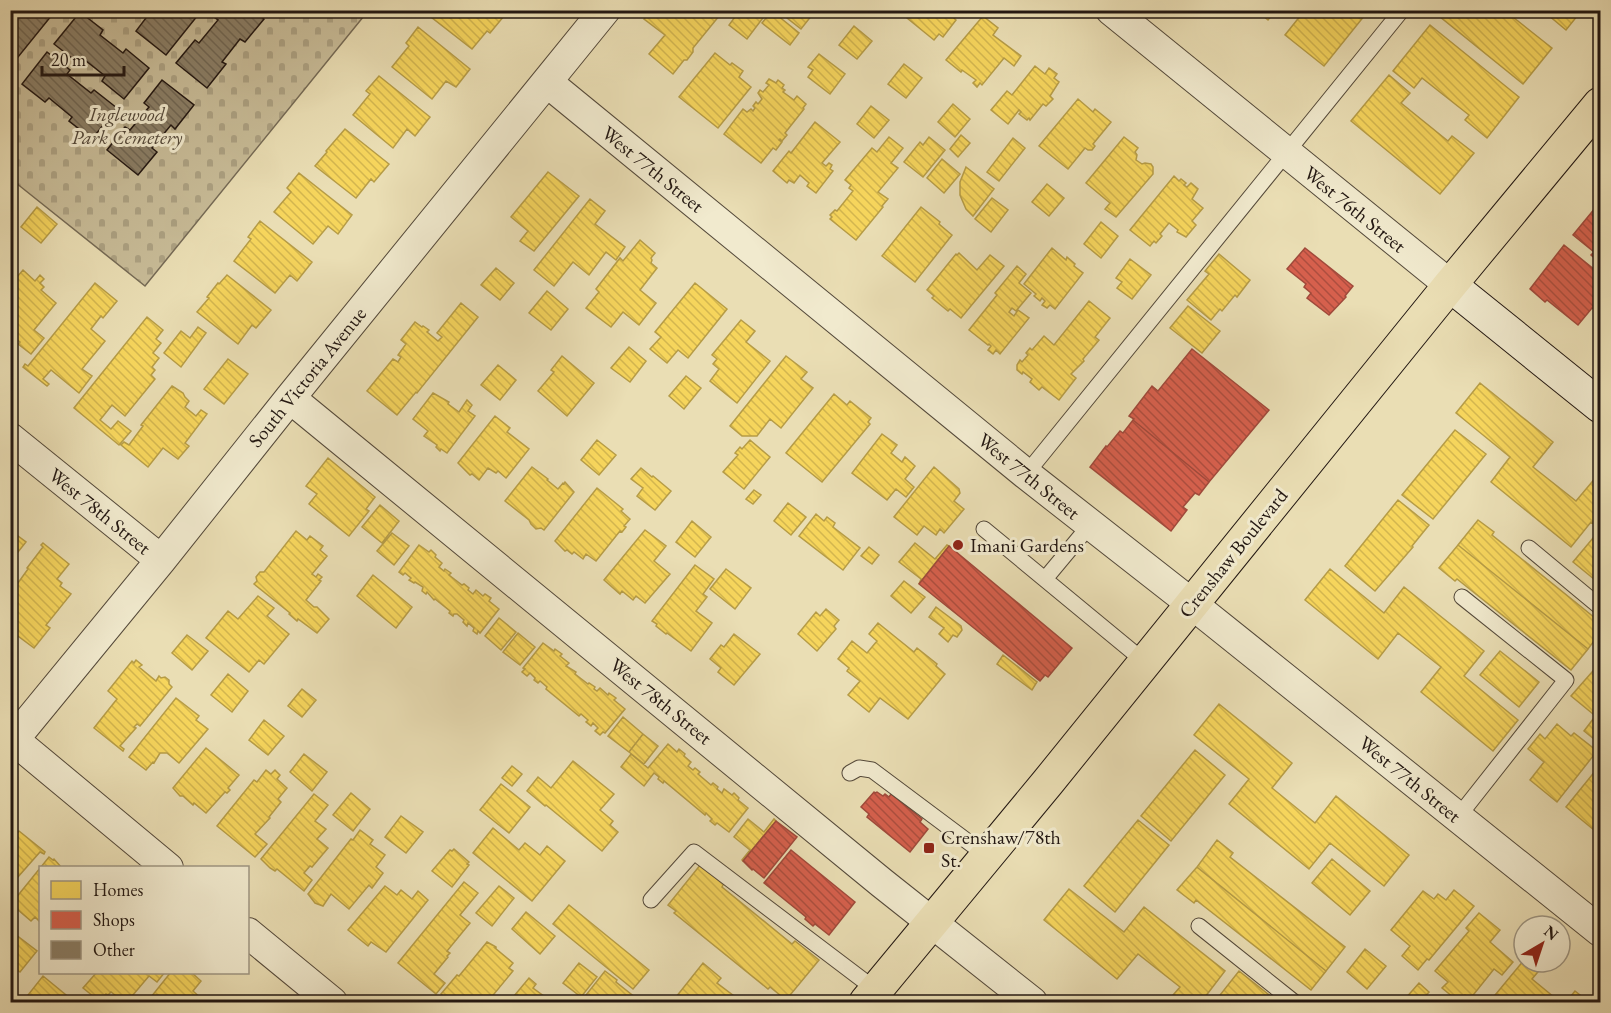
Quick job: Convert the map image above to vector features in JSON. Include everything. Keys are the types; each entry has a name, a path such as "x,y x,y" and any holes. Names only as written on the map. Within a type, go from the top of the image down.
{"main road":[{"name":"Crenshaw Boulevard","path":"871,996 1600,104"}],"street":[{"name":"South Victoria Avenue","path":"12,742 605,10"},
{"name":"West 76th Street","path":"1111,10 1600,406"},
{"name":"West 77th Street","path":"548,82 1026,474 1600,931"},
{"name":"West 78th Street","path":"290,398 1032,1002"},
{"name":"West 78th Street","path":"10,438 161,560"},
{"path":"12,742 167,866"},
{"path":"249,934 332,1002"}],"lane":[{"path":"1026,474 1402,10"},
{"path":"1045,579 1090,525"},
{"path":"984,529 1145,662"},
{"path":"1528,548 1600,607"},
{"path":"1458,818 1566,680 1462,597"},
{"path":"850,772 859,768 872,770 987,856"},
{"path":"651,900 694,852 871,996"},
{"path":"1199,926 1294,1002"}],"green space":[{"name":"Inglewood Park Cemetery","path":"10,11 368,11 145,286 11,179"}],"building: Homes":[{"path":"436,10 498,10 504,16 472,49 431,17"},
{"path":"651,10 724,10 693,48 687,60 684,60 673,74 649,54 665,35 644,19"},
{"path":"740,10 769,10 747,39 729,25"},
{"path":"785,10 816,10 801,29 782,14"},
{"path":"906,10 952,10 957,14 954,18 956,20 943,37 939,34 934,40 902,14"},
{"path":"1256,10 1276,10 1268,20"},
{"path":"1305,10 1369,10 1324,66 1285,35"},
{"path":"1443,10 1504,10 1552,48 1523,84 1439,16"},
{"path":"1542,10 1582,10 1566,30"},
{"path":"772,11 799,33 790,45 762,23"},
{"path":"983,16 998,28 993,35 1021,56 1014,66 1004,58 982,85 980,83 977,87 973,83 976,80 946,60"},
{"path":"1430,25 1519,97 1487,138 1465,120 1469,115 1422,78 1414,88 1393,71"},
{"path":"854,26 872,41 857,59 839,45"},
{"path":"418,27 470,69 456,87 446,81 432,99 392,67 409,46 406,43"},
{"path":"715,53 730,65 732,63 743,71 739,77 751,87 718,128 679,97"},
{"path":"819,54 845,74 830,94 808,77 813,70 808,67"},
{"path":"904,64 922,78 906,98 888,84"},
{"path":"1035,66 1045,74 1049,68 1057,74 1054,78 1059,82 1050,96 1053,99 1046,106 1043,104 1030,120 1019,114 1021,112 1019,110 1008,124 991,110 1007,91 1012,95"},
{"path":"1389,75 1410,93 1401,103 1448,141 1452,136 1474,153 1440,194 1351,121"},
{"path":"379,76 430,117 415,136 407,129 393,148 353,115 370,94 366,91"},
{"path":"769,79 776,83 778,80 784,85 783,92 794,100 797,96 806,104 785,133 787,135 782,141 779,140 782,142 776,150 773,148 761,163 724,134 743,109 747,112 751,109 753,111 756,102 758,104 762,99 758,93 760,90 763,92 769,85 766,83"},
{"path":"1078,99 1093,112 1095,109 1111,122 1093,144 1095,146 1092,150 1085,148 1068,169 1039,146"},
{"path":"953,104 970,119 955,137 938,122"},
{"path":"871,106 889,120 874,138 857,124"},
{"path":"815,122 840,142 822,163 826,166 829,163 832,165 830,169 833,171 816,193 807,186 809,183 800,175 794,183 789,180 787,183 773,171 789,151 791,153"},
{"path":"345,129 389,164 374,182 371,179 356,198 315,166"},
{"path":"961,135 970,143 958,157 950,149"},
{"path":"889,137 903,148 891,163 898,168 878,192 888,199 856,240 830,219 832,217 830,215 835,210 837,211 853,191 849,188 851,185 845,180 872,148 877,152"},
{"path":"929,137 945,150 923,177 904,162 920,142 923,145"},
{"path":"1124,137 1138,148 1135,152 1136,160 1142,164 1151,164 1153,174 1116,217 1105,209 1110,203 1086,183"},
{"path":"1013,138 1025,148 999,181 987,172"},
{"path":"942,159 960,174 944,193 927,178"},
{"path":"966,167 994,189 973,216 966,209 960,195 960,182"},
{"path":"548,172 579,196 534,251 520,241 528,231 511,217"},
{"path":"299,173 352,215 338,234 328,226 313,244 274,212 291,192 287,188"},
{"path":"1174,176 1186,183 1184,185 1187,187 1191,183 1198,189 1192,199 1203,208 1192,221 1196,225 1186,237 1177,232 1178,230 1169,223 1160,234 1162,236 1150,246 1130,230"},
{"path":"1047,184 1064,198 1049,216 1032,202"},
{"path":"992,198 1008,210 991,232 975,219"},
{"path":"590,199 605,211 595,224 625,247 616,260 606,252 589,275 573,262 554,286 534,270"},
{"path":"37,207 57,224 41,243 21,227"},
{"path":"921,207 952,235 915,282 882,256"},
{"path":"260,221 312,262 297,281 290,275 275,293 234,261 251,239 248,237"},
{"path":"1101,222 1118,236 1101,258 1084,244"},
{"path":"640,240 655,253 651,258 651,263 657,268 640,290 656,303 639,325 623,312 611,327 586,308 599,292 596,289 620,258 623,261"},
{"path":"1052,248 1066,260 1067,257 1083,273 1055,309 1050,305 1047,308 1042,305 1045,301 1042,298 1040,301 1034,296 1036,294 1024,284"},
{"path":"959,253 977,270 990,255 1004,266 961,318 932,298 934,296 927,290"},
{"path":"1219,254 1250,280 1237,297 1235,295 1211,320 1187,300 1209,274 1205,271"},
{"path":"1130,259 1151,275 1132,299 1117,288 1122,282 1116,278"},
{"path":"1017,266 1026,274 1019,283 1031,293 1016,311 1012,308 1009,312 1014,316 1018,310 1029,318 1000,354 996,350 993,354 988,350 991,346 989,344 969,330"},
{"path":"496,268 514,283 500,300 481,285"},
{"path":"23,270 35,281 40,275 44,279 40,283 44,287 41,290 56,303 34,330 44,338 31,354 10,334 10,285"},
{"path":"227,275 271,310 256,328 252,325 238,344 197,312 218,283"},
{"path":"95,283 117,301 91,329 105,341 82,369 92,376 79,393 51,370 43,379 49,384 47,386 23,367 25,364 28,366"},
{"path":"695,283 727,309 688,358 678,350 667,363 650,349 661,337 655,332"},
{"path":"547,291 568,309 551,330 529,313"},
{"path":"1089,301 1110,318 1095,337 1099,340 1071,374 1076,378 1059,400 1042,387 1039,390 1030,382 1032,379 1017,370 1017,365 1028,355 1026,353 1030,348 1032,350 1044,336 1054,345"},
{"path":"461,303 478,317 397,415 367,391 393,359 398,362 401,357 398,355 406,344 401,340 415,322 429,330 427,332 438,341 442,337 437,333"},
{"path":"1188,306 1220,331 1202,353 1170,328"},
{"path":"147,317 163,330 156,339 161,343 153,353 159,358 152,367 155,370 151,375 155,379 125,416 112,405 100,420 111,429 118,421 131,431 119,445 74,408"},
{"path":"741,320 755,331 746,342 770,361 737,403 710,381 719,369 713,364 717,359 712,355"},
{"path":"198,327 206,333 181,367 164,353 181,331 190,338"},
{"path":"629,347 646,361 630,382 611,368"},
{"path":"562,356 594,383 567,416 538,391 554,372 551,370"},
{"path":"786,356 807,372 801,379 813,388 781,428 770,419 757,436 742,436 730,426"},
{"path":"228,359 248,374 224,404 204,389"},
{"path":"498,365 516,380 500,400 481,385"},
{"path":"686,376 701,388 684,409 669,396"},
{"path":"1480,383 1553,442 1533,467 1576,501 1597,476 1600,478 1600,529 1591,522 1571,547 1491,482 1510,457 1456,413"},
{"path":"172,386 183,393 189,401 185,407 196,416 201,410 207,414 185,443 189,446 178,459 163,448 148,467 121,445 124,442 129,445 143,426 141,425"},
{"path":"433,393 449,402 448,404 459,412 467,400 472,405 468,411 475,416 447,453 441,449 440,451 437,445 424,436 428,431 413,419"},
{"path":"834,394 847,405 850,401 871,418 868,422 870,424 822,482 786,453"},
{"path":"495,416 510,428 507,432 529,449 506,478 498,471 496,473 488,468 479,480 458,463"},
{"path":"1455,430 1486,454 1433,519 1402,495"},
{"path":"882,434 897,445 891,453 902,462 905,457 915,466 905,479 914,487 906,497 896,489 887,500 852,473"},
{"path":"597,440 616,455 599,475 581,460"},
{"path":"750,440 770,457 744,489 723,472 738,455 735,453 740,447 742,449"},
{"path":"328,458 375,497 366,509 369,511 349,536 309,504 317,494 306,486"},
{"path":"532,467 558,489 565,482 574,492 544,530 536,529 529,520 505,501"},
{"path":"934,467 959,489 960,493 954,501 964,509 944,533 940,529 936,535 924,526 917,535 894,517"},
{"path":"641,468 671,491 655,510 637,496 643,488 631,479"},
{"path":"597,488 623,509 621,511 630,519 622,532 620,531 596,561 586,554 583,559 574,552 572,554 565,551 555,541"},
{"path":"754,490 761,495 753,504 746,499"},
{"path":"1398,500 1429,525 1375,591 1345,566"},
{"path":"788,503 806,517 791,535 774,521"},
{"path":"380,505 399,521 382,543 362,527"},
{"path":"816,514 824,521 827,517 835,523 833,527 860,548 843,570 799,536"},
{"path":"1478,520 1494,532 1492,535 1600,622 1600,633 1588,649 1458,545"},
{"path":"692,521 711,537 695,557 676,542"},
{"path":"10,530 26,542 10,562"},
{"path":"645,530 666,546 654,561 670,574 645,603 636,596 633,600 622,591 620,594 604,580"},
{"path":"296,531 307,540 310,536 323,546 320,550 327,556 312,574 322,577 306,600 329,619 317,633 298,619 297,621 254,584 257,581 256,577 260,572 264,572"},
{"path":"392,533 409,546 394,565 377,551"},
{"path":"1593,538 1600,544 1600,584 1573,562"},
{"path":"43,543 69,564 57,579 62,583 60,586 71,594 46,625 50,628 34,648 10,630 12,621 10,619 10,594 43,547 41,545"},
{"path":"915,543 935,559 947,545 949,546 919,584 921,579 899,562"},
{"path":"419,545 436,555 435,557 442,563 439,567 451,573 449,575 462,585 464,584 473,594 476,590 483,596 485,594 491,598 489,601 499,609 480,633 473,631 474,628 468,623 467,626 457,614 453,616 449,613 450,611 427,592 426,594 422,591 423,587 409,580 411,578 405,573 403,575 399,572"},
{"path":"1458,545 1588,649 1571,670 1457,579 1455,581 1439,568"},
{"path":"869,547 879,555 872,564 861,556"},
{"path":"695,565 714,579 703,594 707,597 696,611 712,623 691,651 652,621"},
{"path":"726,569 751,588 735,609 710,589"},
{"path":"1330,569 1384,613 1404,587 1484,651 1464,676 1518,720 1493,751 1421,692 1441,667 1398,633 1378,659 1305,600"},
{"path":"373,575 412,607 396,628 357,596"},
{"path":"904,581 925,597 911,613 891,596"},
{"path":"258,596 274,608 267,616 289,634 264,664 259,660 249,672 206,638 228,611 238,619"},
{"path":"936,607 961,626 962,630 957,637 953,635 948,642 939,634 944,628 929,617"},
{"path":"826,609 839,620 834,626 836,629 817,651 798,634 816,612 820,616"},
{"path":"499,618 516,632 501,650 485,636"},
{"path":"878,623 914,652 917,648 937,664 936,666 945,674 908,719 880,698 869,712 848,695 860,681 847,671 849,668 838,659 852,641 867,653 877,641 869,634"},
{"path":"518,633 535,647 520,665 503,652"},
{"path":"734,634 760,654 734,685 718,672 721,668 710,659"},
{"path":"187,635 208,651 192,670 172,653"},
{"path":"543,643 562,654 560,656 569,663 566,666 576,672 575,674 595,687 597,691 600,688 608,695 609,693 625,709 605,733 600,735 595,731 598,728 593,723 591,726 581,714 579,716 546,689 547,687 540,681 538,683 534,680 535,678 530,673 527,676 522,672"},
{"path":"1500,651 1539,682 1519,707 1480,675"},
{"path":"1003,655 1037,682 1032,690 997,664"},
{"path":"136,660 142,665 139,667 156,681 159,676 165,677 172,687 140,726 137,724 134,727 136,728 120,746 124,749 123,751 94,728 117,699 108,691 132,661 134,663"},
{"path":"1599,664 1600,705 1593,714 1571,696"},
{"path":"228,674 248,691 232,712 211,695"},
{"path":"302,689 316,700 302,717 288,706"},
{"path":"176,698 199,716 196,720 208,729 179,763 167,753 160,753 146,770 129,757"},
{"path":"1219,704 1292,763 1272,788 1315,823 1336,796 1409,855 1384,886 1330,843 1309,869 1229,804 1249,779 1194,735"},
{"path":"1600,710 1600,744 1584,731"},
{"path":"623,717 643,734 629,752 608,736"},
{"path":"264,720 284,736 268,755 249,740"},
{"path":"1557,724 1571,736 1574,733 1597,751 1557,802 1530,780 1544,762 1528,749 1540,734 1545,739"},
{"path":"643,734 658,746 644,764 629,752"},
{"path":"668,744 677,752 679,749 685,754 684,756 691,762 688,766 700,772 698,774 711,785 713,783 722,793 724,789 732,795 734,793 739,798 738,800 748,808 729,832 717,823 715,825 706,813 705,815 664,781 663,783 654,773 644,786 621,767 631,754 648,768"},
{"path":"206,748 239,775 228,788 230,790 225,792 206,813 194,803 193,805 180,796 173,788"},
{"path":"1195,750 1225,775 1171,841 1141,816"},
{"path":"304,754 327,772 312,791 290,772"},
{"path":"573,761 614,794 600,810 613,821 610,825 618,832 602,851 527,791 538,777 551,788"},
{"path":"1600,765 1600,835 1566,807"},
{"path":"512,766 522,774 512,786 502,778"},
{"path":"266,770 271,774 275,770 280,775 277,779 287,788 278,799 281,802 270,818 255,834 267,844 255,857 217,826 254,780 257,782"},
{"path":"501,784 530,807 509,833 480,810"},
{"path":"351,793 370,809 353,831 333,815"},
{"path":"314,794 328,805 315,821 326,829 317,839 328,848 304,873 312,880 304,891 277,869 275,871 270,868 261,859"},
{"path":"401,816 423,832 406,853 385,837"},
{"path":"748,819 764,832 774,819 776,821 743,861 750,850 734,837"},
{"path":"1138,820 1169,845 1115,912 1084,886"},
{"path":"493,828 519,850 525,843 540,855 547,846 565,861 532,901 473,853"},
{"path":"360,830 373,840 370,844 385,855 376,867 383,873 372,888 369,885 349,909 331,894 323,906 315,903 308,894"},
{"path":"19,831 45,852 44,854 40,852 10,886 10,841"},
{"path":"1217,840 1233,853 1230,857 1345,947 1326,971 1197,867"},
{"path":"454,849 469,862 467,864 469,865 452,887 432,871 450,850"},
{"path":"49,857 60,866 42,866"},
{"path":"1332,859 1370,891 1350,915 1312,883"},
{"path":"701,864 724,883 722,887 792,944 795,941 819,960 786,1000 770,987 768,989 674,913 676,911 668,905"},
{"path":"1197,867 1326,971 1311,990 1196,900 1194,903 1177,890"},
{"path":"39,869 39,921 35,917 31,921 11,904"},
{"path":"464,882 478,893 460,915 470,923 447,951 450,953 448,957 434,974 445,983 436,994 398,963"},
{"path":"385,886 397,895 401,890 412,899 418,891 428,900 386,952 371,942 368,946 348,930"},
{"path":"499,886 514,898 492,926 476,913"},
{"path":"1069,889 1124,932 1144,907 1225,971 1205,997 1211,1002 1167,1002 1180,987 1138,954 1117,979 1044,920"},
{"path":"1454,890 1474,906 1418,970 1402,956 1410,946 1391,930 1423,891 1434,899 1438,894 1446,900"},
{"path":"569,905 649,970 633,989 553,924"},
{"path":"526,912 555,936 540,954 512,929"},
{"path":"1479,913 1500,930 1490,942 1512,963 1502,975 1494,969 1470,999 1465,995 1459,1002 1442,988 1448,982 1435,971 1469,931 1466,928"},
{"path":"11,931 37,951 20,972 10,964"},
{"path":"487,942 513,963 509,968 513,971 489,1000 492,1002 473,1002 465,996 460,1002 449,1002 441,994"},
{"path":"1365,949 1386,966 1367,989 1347,972"},
{"path":"579,963 597,977 581,997 563,983"},
{"path":"703,963 721,978 717,983 742,1002 672,1002"},
{"path":"605,971 641,1002 597,1002 586,995"},
{"path":"1239,971 1278,1002 1229,1002 1220,995"},
{"path":"95,974 163,974 157,982 149,976 127,1002 111,992 99,1001 83,988"},
{"path":"169,974 193,974 201,981 193,991 203,1000 201,1002 147,1002"},
{"path":"1512,974 1536,974 1532,979 1560,1002 1493,1002 1491,1000"},
{"path":"43,976 71,999 68,1002 37,1002 28,995"},
{"path":"529,978 536,984 533,988 552,1002 509,1002"},
{"path":"1419,983 1429,992 1420,1002 1409,1002 1405,999"},
{"path":"1575,991 1589,1002 1566,1002"}],"building: Shops":[{"path":"1600,202 1600,263 1591,255 1594,252 1573,235"},
{"path":"1564,245 1600,274 1600,309 1598,312 1592,308 1578,325 1530,289"},
{"path":"1305,248 1353,286 1329,315 1307,298 1311,293 1304,287 1306,284 1287,269"},
{"path":"1192,349 1269,410 1209,482 1129,416 1152,386 1158,391"},
{"path":"1133,420 1209,482 1199,495 1195,493 1183,507 1187,510 1171,531 1090,467 1106,446 1120,431 1123,433"},
{"path":"949,546 1072,648 1048,677 1045,675 1040,681 919,584"},
{"path":"874,792 889,797 891,794 922,819 920,822 928,829 910,852 867,817 869,814 861,807"},
{"path":"776,821 797,837 764,878 743,861"},
{"path":"791,850 855,902 829,935 815,924 813,926 805,919 806,917 764,883"}],"building: Other":[{"path":"10,10 56,10 10,67"},
{"path":"152,10 202,10 166,55 136,31"},
{"path":"219,10 253,10 264,19 245,42 240,39 222,62 226,64 207,88 176,63 195,40 199,43 218,20 214,17"},
{"path":"80,12 103,30 100,35 123,53 126,49 149,68 124,99 102,81 105,76 81,57 77,62 54,44"},
{"path":"47,52 70,70 67,74 91,93 94,90 117,108 92,139 69,121 72,117 49,98 45,102 22,84"},
{"path":"162,80 194,105 175,129 171,125 152,148 157,152 138,175 107,150 125,127 130,130 149,107 144,103"}],"place":[{"name":"Imani Gardens","path":"958,545"},
{"name":"Crenshaw/78th St.","path":"929,848"}]}
